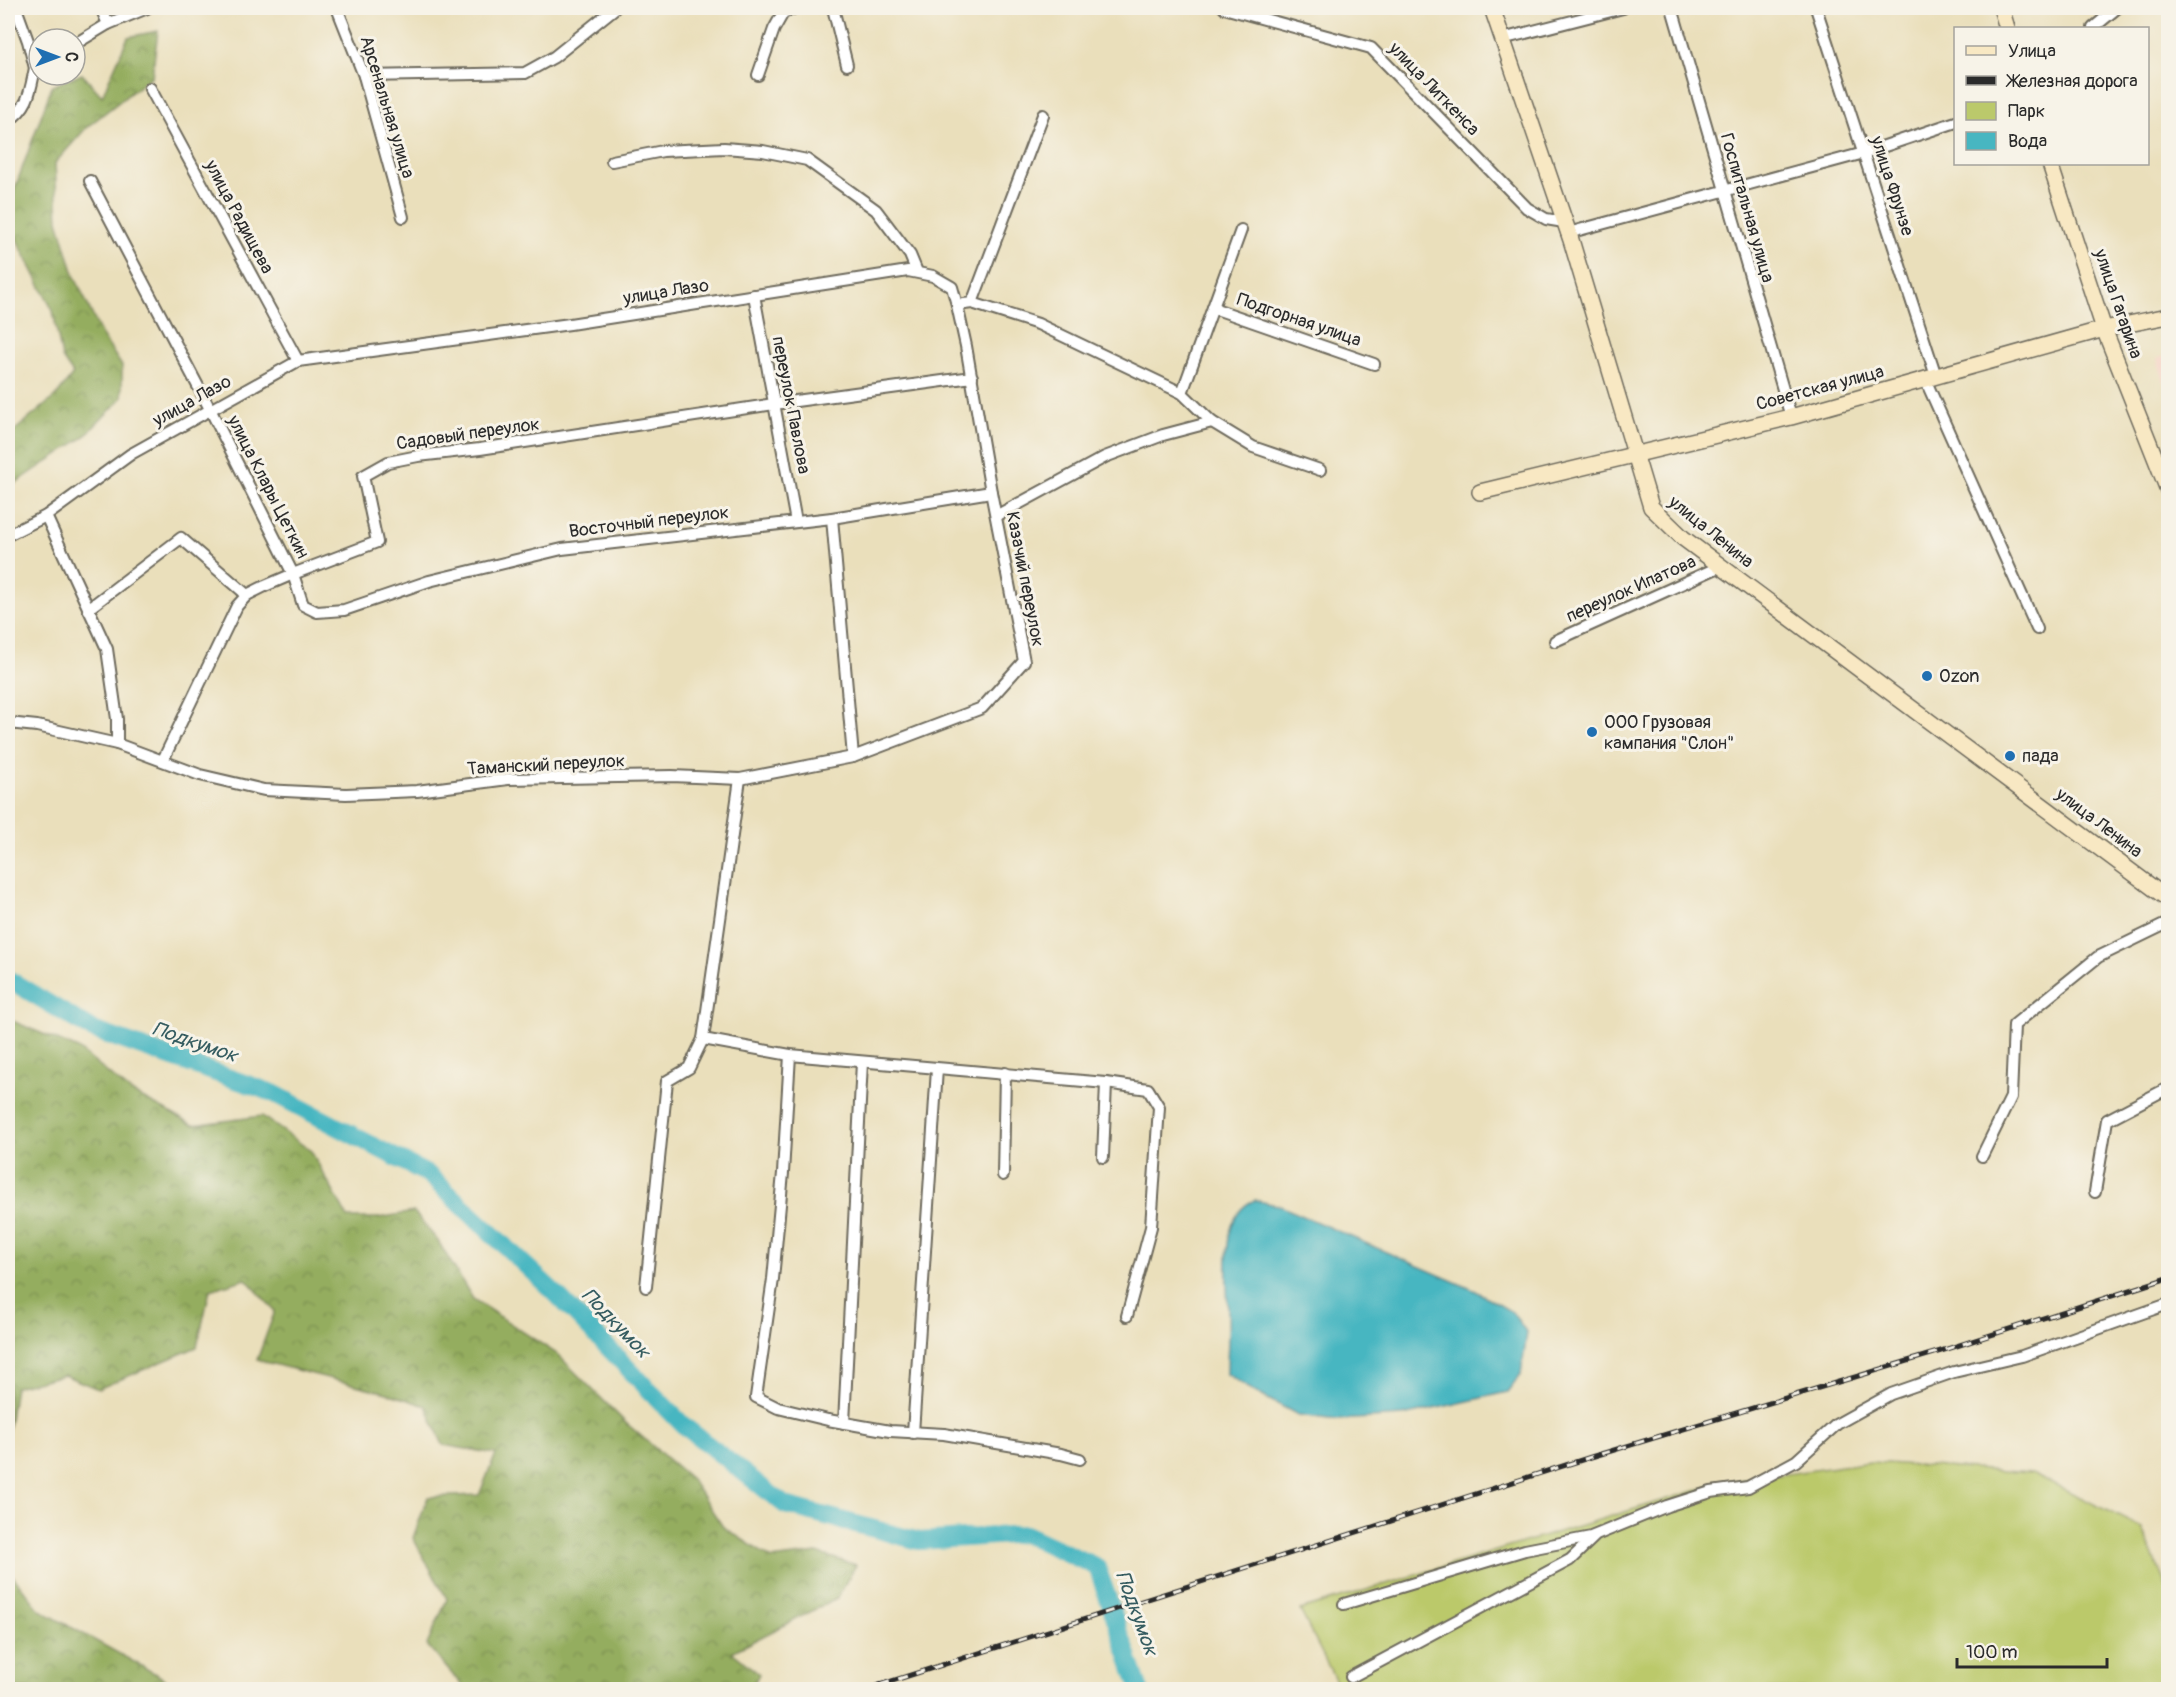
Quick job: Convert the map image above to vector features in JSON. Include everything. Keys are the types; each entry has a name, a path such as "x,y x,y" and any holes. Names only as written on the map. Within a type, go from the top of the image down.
{"street":[{"path":"16,8 27,38"},
{"path":"101,8 108,24"},
{"path":"87,37 108,24 147,8"},
{"name":"Арсенальная улица","path":"337,8 364,76 403,218"},
{"path":"364,76 525,73 554,57 615,8"},
{"path":"758,75 774,29 783,14 795,8"},
{"path":"833,8 847,65"},
{"name":"улица Литкенса","path":"1224,8 1371,48 1527,208 1566,227"},
{"name":"улица Ленина","path":"1492,8 1566,227 1651,507 1683,538 2169,899"},
{"path":"1502,39 1623,8"},
{"name":"Госпитальная улица","path":"1672,8 1791,417"},
{"name":"улица Фрунзе","path":"1816,8 1864,153 1931,377 2037,629"},
{"path":"2001,8 2007,27"},
{"path":"2094,27 2116,8"},
{"path":"8,121 27,103 31,87"},
{"name":"улица Радищева","path":"150,88 298,361"},
{"path":"972,303 1043,115"},
{"path":"1566,227 1725,190 1864,153 1954,123"},
{"path":"612,161 663,152 724,148 807,160 876,210 910,255 917,272"},
{"name":"улица Гагарина","path":"2050,165 2104,329 2169,490"},
{"name":"улица Клары Цеткин","path":"90,181 293,573 303,605 317,612"},
{"path":"1182,393 1241,230"},
{"name":"улица Лазо","path":"8,535 46,516 131,454 298,361 570,324 894,272 917,272 933,276 952,287 957,305"},
{"name":"переулок Павлова","path":"754,294 796,522"},
{"path":"957,305 972,303 1038,324 1182,393 1212,422 1253,447 1320,470"},
{"name":"Казачий переулок","path":"853,757 982,708 1024,661 957,305"},
{"name":"Подгорная улица","path":"1214,308 1374,364"},
{"name":"Советская улица","path":"1480,492 1791,417 2104,329 2169,316"},
{"name":"Садовый переулок","path":"247,595 293,573 377,542 363,476 388,462 774,404 972,378"},
{"path":"996,516 1105,457 1163,435 1212,422"},
{"name":"Восточный переулок","path":"317,612 344,610 429,581 562,549 832,518 991,492"},
{"path":"46,516 107,649 117,719 117,744"},
{"path":"832,518 853,757"},
{"path":"88,609 181,538 247,595 237,606 163,760"},
{"name":"переулок Ипатова","path":"1555,641 1721,566"},
{"name":"Таманский переулок","path":"8,723 37,726 117,744 200,775 264,790 346,794 417,791 508,779 672,777 740,780 853,757"},
{"path":"646,1287 667,1081 689,1068 703,1039 740,780"},
{"path":"1982,1156 2011,1097 2014,1025 2098,957 2169,923"},
{"path":"703,1039 790,1055 1005,1073 1148,1089 1159,1107 1151,1227 1127,1316"},
{"path":"790,1055 783,1173 773,1279 756,1397 778,1408 844,1423 890,1431 944,1434 1080,1459"},
{"path":"844,1423 862,1062"},
{"path":"913,1433 937,1069"},
{"path":"1004,1175 1005,1073"},
{"path":"1102,1157 1106,1083"},
{"path":"2095,1192 2107,1120 2169,1088"},
{"path":"1344,1604 1525,1550 1595,1536 1667,1506 1711,1492 1748,1487 1796,1461 1837,1424 1891,1394 1954,1372 2022,1356 2169,1304"},
{"path":"1351,1677 1570,1560 1595,1536"}],"shaded area":[{"path":"2168,355 2168,395 2157,359"}],"green space":[{"path":"158,31 152,76 87,127 55,163 58,220 74,275 102,336 122,366 122,398 84,437 8,488 8,436 57,395 73,374 62,358 53,311 8,222 15,188 52,87 87,87 87,80 102,96 128,37"},
{"path":"8,1019 78,1049 131,1092 193,1125 262,1116 311,1151 348,1218 378,1218 414,1212 438,1241 473,1299 557,1354 626,1423 691,1479 723,1527 772,1559 817,1553 856,1565 837,1598 732,1652 759,1674 751,1689 465,1689 427,1645 447,1599 413,1538 428,1497 479,1495 496,1454 443,1445 426,1406 387,1393 257,1360 275,1311 246,1279 210,1290 197,1347 98,1389 64,1375 15,1387 8,1432"},
{"path":"1871,1462 2032,1473 2142,1528 2168,1591 2168,1689 1494,1690 1477,1684 1469,1690 1340,1689 1300,1610 1721,1483"},
{"path":"8,1570 40,1610 165,1679 173,1689 8,1689"}],"water":[{"path":"1255,1200 1280,1206 1476,1291 1512,1312 1527,1333 1521,1374 1507,1392 1403,1416 1338,1420 1298,1415 1227,1374 1227,1250 1235,1219 1243,1208"}],"waterway":[{"name":"Подкумок","path":"8,979 93,1030 273,1093 429,1175 555,1293 683,1425 785,1505 919,1541 1025,1534 1097,1567 1140,1690"}],"railway":[{"path":"864,1690 1591,1457 1941,1351 2168,1278"}],"place":[{"name":"Ozon","path":"1927,676"},
{"name":"ООО Грузовая кампания \"Слон\"","path":"1592,732"},
{"name":"пада","path":"2010,756"}]}
